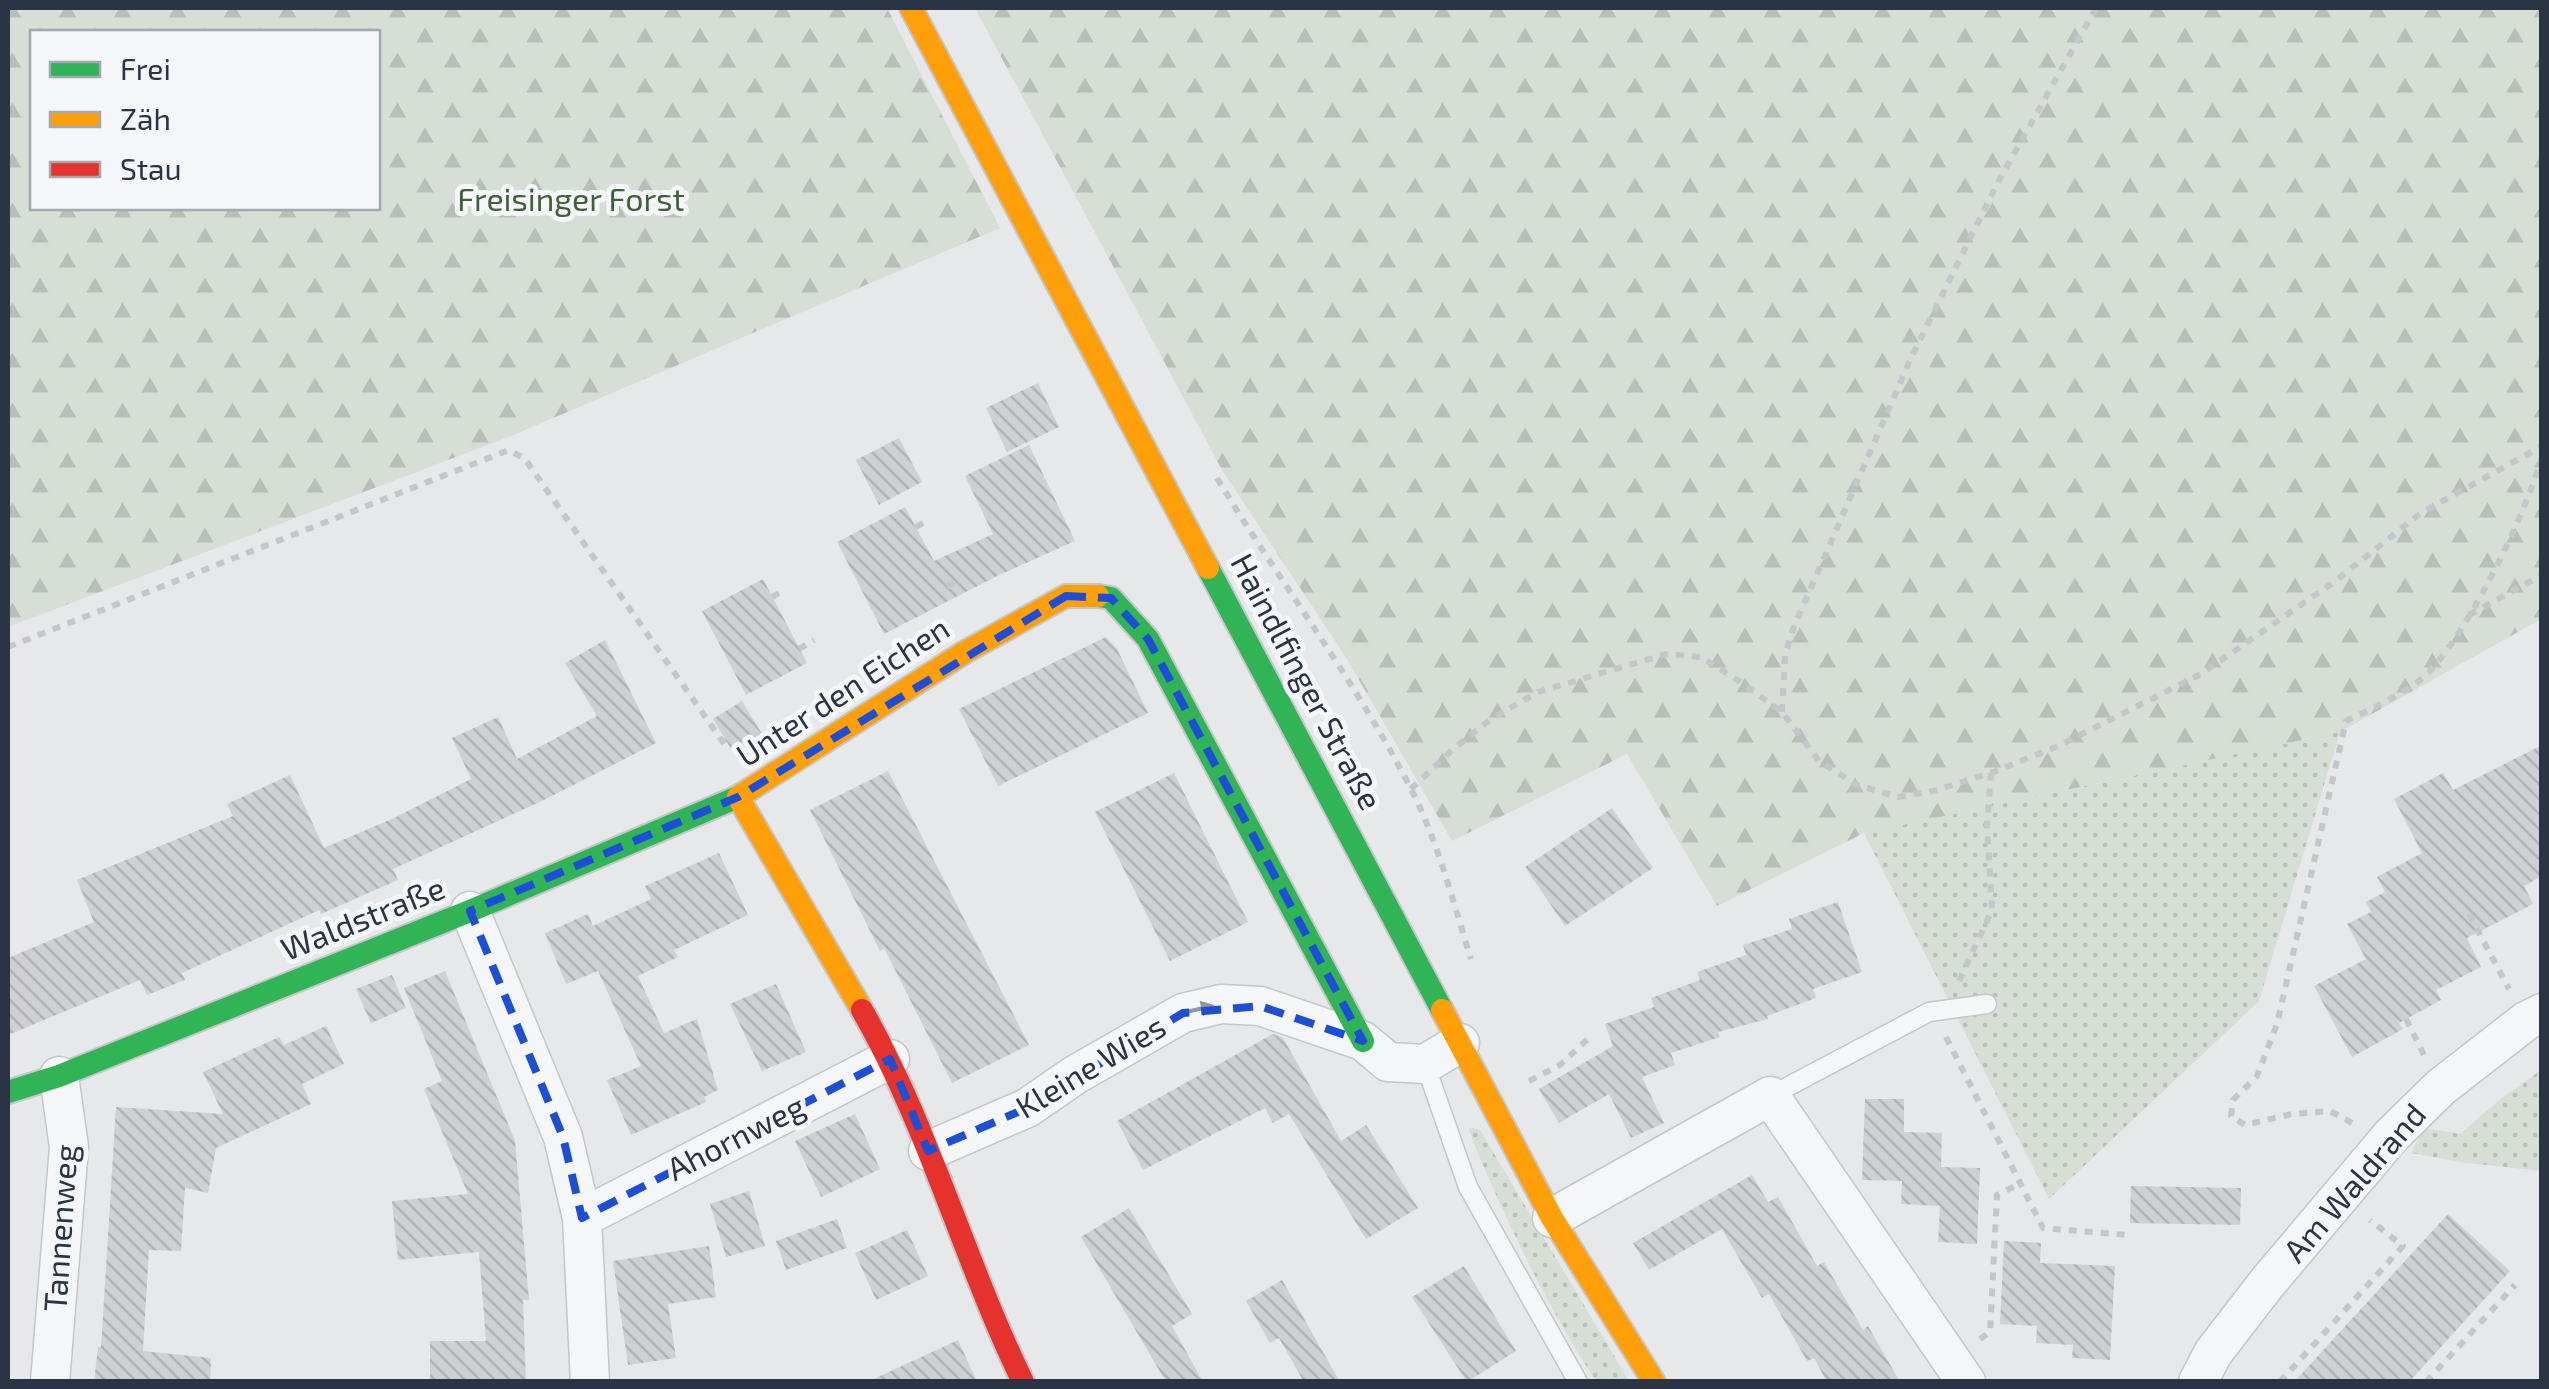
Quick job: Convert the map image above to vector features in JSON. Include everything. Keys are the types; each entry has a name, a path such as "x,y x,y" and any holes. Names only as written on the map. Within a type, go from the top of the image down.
{"street":[{"name":"Haindlfinger Straße","path":"911,8 1552,1218 1654,1382"},
{"name":"Unter den Eichen","path":"1023,1382 995,1325 890,1058 738,796 964,652 1066,596 1112,598 1148,639 1363,1041"},
{"name":"Waldstraße","path":"8,1092 58,1076 470,912 738,796"},
{"path":"470,912 564,1137 582,1218 590,1382"},
{"name":"Kleine Wies","path":"928,1151 1027,1108 1183,1012 1221,1004 1260,1006 1363,1041 1388,1062 1424,1064"},
{"name":"Am Waldrand","path":"2198,1382 2213,1353 2267,1284 2391,1136 2441,1087 2534,1017"},
{"path":"1424,1064 1460,1043"},
{"name":"Ahornweg","path":"582,1218 890,1058"},
{"name":"Tannenweg","path":"50,1382 70,1148 58,1076"},
{"path":"1552,1218 1770,1096 1959,1371"}],"lane":[{"path":"1770,1096 1937,1010 1987,1004"},
{"path":"1424,1064 1468,1187 1578,1382"}],"path":[{"path":"1782,712 1784,655 1911,358 1998,182 2096,8"},
{"path":"1412,789 1452,750 1492,719 1538,692 1666,654 1701,658 1782,712 1819,760 1858,785 1898,796 1933,791 2056,747 2201,674 2334,582 2421,513 2542,446"},
{"path":"8,647 509,450 525,458 734,758"},
{"path":"2391,1136 2360,1128 2330,1112 2292,1114 2245,1124 2231,1116 2233,1100 2258,1076 2276,1024 2346,721 2430,672 2468,616 2524,510 2542,457"},
{"path":"1216,477 1370,714 1412,789 1472,964"},
{"path":"916,527 928,520"},
{"path":"2468,616 2542,576"},
{"path":"947,587 960,580"},
{"path":"772,597 785,590"},
{"path":"800,649 814,640"},
{"path":"1991,773 1987,825 1992,910 1937,1010 2044,1228 2127,1235"},
{"path":"2469,914 2534,1017"},
{"path":"1518,1086 1560,1065 1592,1036"},
{"path":"1959,1371 1990,1332 1998,1195 2021,1183"},
{"path":"2280,1382 2403,1246 2370,1221"},
{"path":"2426,1382 2515,1285"}],"highlighted area":[{"path":"1066,596 1111,598 1148,639 1363,1041 1260,1006 1183,1013 1027,1108 928,1151 890,1059 582,1218 563,1137 470,911 738,797"}],"green space":[{"name":"Freisinger Forst","path":"8,8 887,8 1000,228 506,438 8,627"},
{"path":"975,8 2541,8 2541,619 2340,732 1864,833 1717,906 1627,754 1452,841 1347,659 1222,470"},
{"path":"2340,732 2259,1001 2049,1199 1864,833"},
{"path":"2541,1070 2541,1171 2411,1153 2424,1128 2460,1134"},
{"path":"1469,1129 1480,1130 1629,1381 1596,1381 1578,1353 1501,1206 1474,1144"}],"building":[{"path":"1038,383 1059,427 1007,452 986,408"},
{"path":"899,438 922,482 879,505 856,460"},
{"path":"1029,445 1075,541 884,634 837,542 905,507 934,561 993,534 965,476"},
{"path":"763,579 807,663 746,695 702,611"},
{"path":"1106,637 1117,649 1148,713 998,786 959,709"},
{"path":"605,640 656,743 393,869 398,880 321,914 319,910 182,973 185,980 147,995 140,980 8,1035 8,958 94,922 77,880 233,816 227,804 290,775 324,848 394,818 471,779 452,738 498,717 517,759 597,716 565,663"},
{"path":"742,701 767,742 737,759 713,719"},
{"path":"2542,745 2542,876 2524,886 2533,904 2467,938 2481,967 2436,990 2441,1000 2399,1023 2403,1029 2352,1057 2314,986 2366,959 2347,924 2371,912 2366,902 2385,892 2377,877 2422,853 2394,799 2443,773 2453,790"},
{"path":"888,771 1029,1045 952,1083 810,810"},
{"path":"1174,773 1248,922 1170,961 1095,812"},
{"path":"1612,808 1653,868 1565,926 1525,867"},
{"path":"719,853 748,915 674,950 678,957 638,976 664,1033 697,1019 718,1090 704,1097 706,1102 631,1135 607,1080 641,1066 598,971 566,984 545,933 588,914 593,926 651,899 645,886"},
{"path":"1838,902 1862,972 1813,989 1816,998 1767,1016 1768,1019 1718,1032 1720,1037 1671,1053 1675,1065 1642,1077 1664,1123 1631,1138 1609,1094 1559,1123 1539,1089 1613,1046 1605,1024 1654,1007 1651,998 1700,980 1697,972 1746,955 1743,945 1792,929 1789,919"},
{"path":"445,971 515,1141 529,1300 523,1300 526,1382 430,1382 430,1341 486,1341 479,1252 398,1260 392,1201 468,1194 424,1089 442,1081 404,988"},
{"path":"392,975 406,1008 371,1023 356,989"},
{"path":"776,984 806,1052 762,1071 730,1004"},
{"path":"326,1026 344,1064 302,1084 311,1104 216,1148 208,1193 185,1188 181,1251 149,1250 143,1351 211,1358 210,1382 94,1382 101,1347 116,1107 223,1114 203,1072 279,1037 284,1045"},
{"path":"1273,1034 1283,1038 1341,1141 1366,1125 1418,1208 1366,1239 1289,1114 1273,1123 1265,1108 1143,1170 1117,1121"},
{"path":"1865,1099 1904,1099 1904,1132 1942,1133 1941,1167 1980,1168 1977,1244 1938,1242 1940,1206 1901,1204 1902,1181 1862,1180"},
{"path":"855,1114 880,1169 821,1197 795,1141"},
{"path":"1752,1175 1768,1202 1778,1197 1817,1266 1824,1262 1863,1330 1868,1326 1900,1382 1827,1382 1814,1358 1807,1361 1769,1294 1762,1298 1722,1229 1649,1270 1633,1243"},
{"path":"2131,1186 2241,1188 2240,1225 2130,1223"},
{"path":"749,1191 765,1246 726,1257 710,1204"},
{"path":"1129,1208 1192,1314 1172,1326 1203,1382 1166,1382 1081,1237"},
{"path":"2448,1214 2510,1271 2409,1382 2294,1382"},
{"path":"837,1219 847,1248 786,1270 776,1241"},
{"path":"907,1230 928,1276 876,1300 855,1253"},
{"path":"2004,1241 2041,1243 2040,1263 2115,1266 2110,1360 2072,1358 2073,1345 2036,1343 2037,1326 2000,1324"},
{"path":"709,1246 716,1297 668,1304 676,1358 628,1365 613,1261"},
{"path":"1464,1266 1516,1351 1467,1382 1412,1297"},
{"path":"1282,1280 1340,1382 1304,1382 1279,1338 1270,1343 1246,1301"},
{"path":"958,1340 977,1382 867,1382"}],"traffic: fast":[{"path":"1208,568 1442,1010"},
{"path":"1098,596 1111,598 1148,639 1363,1041"},
{"path":"8,1092 59,1076 470,911 738,797"}],"traffic: slow":[{"path":"911,8 1208,568"},
{"path":"862,1010 738,797 965,652 1066,596 1098,596"},
{"path":"1442,1010 1552,1218 1654,1382"}],"traffic: jam":[{"path":"862,1010 907,1100 1023,1382"}]}
